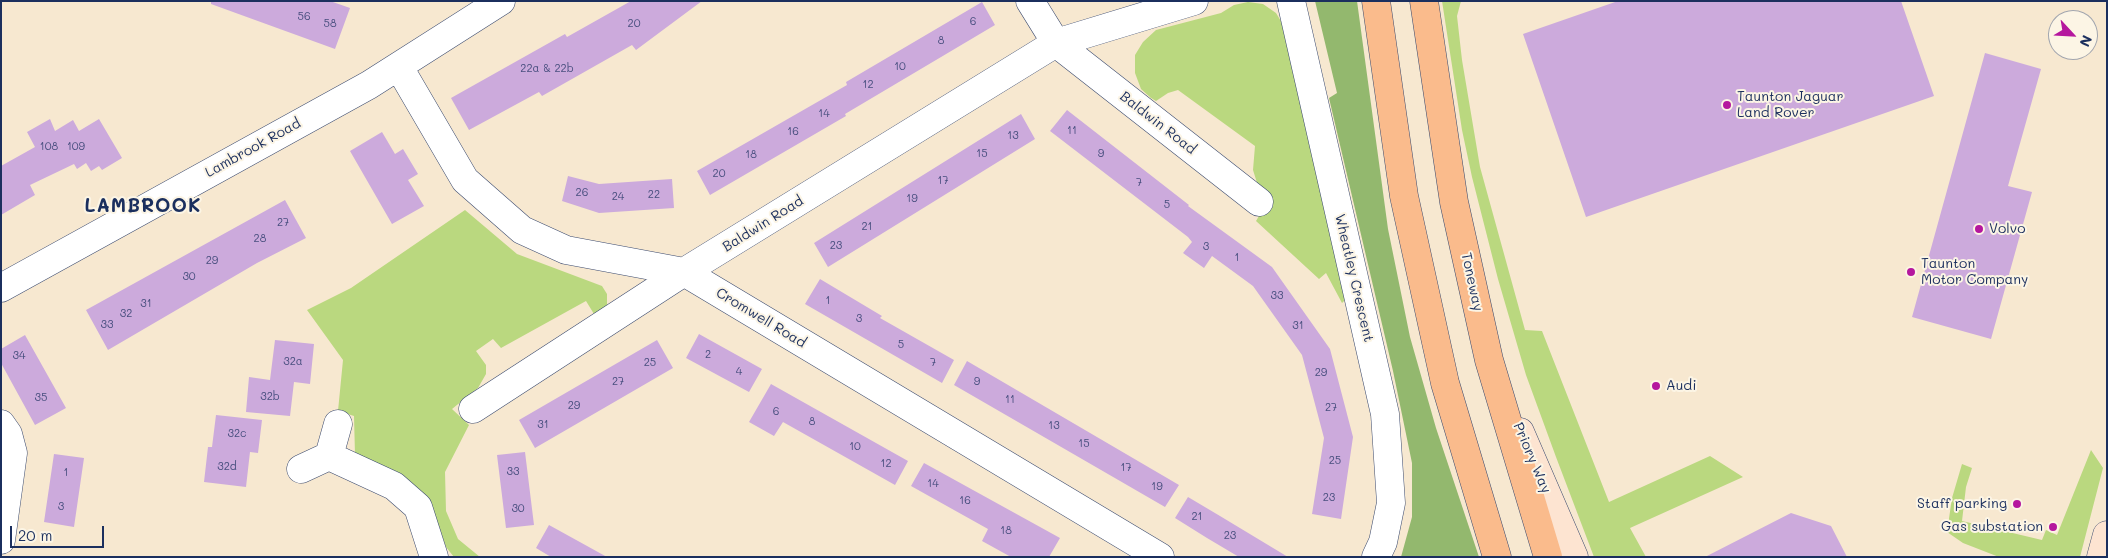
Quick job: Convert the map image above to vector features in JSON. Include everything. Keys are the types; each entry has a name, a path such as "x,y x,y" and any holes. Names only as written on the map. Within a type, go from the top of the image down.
{"main road":[{"path":"1376,1 1406,206 1445,383 1497,557"},
{"name":"Toneway","path":"1424,1 1454,202 1489,360 1548,557"}],"street":[{"name":"Baldwin Road","path":"1030,1 1056,43 1259,202"},
{"name":"Baldwin Road","path":"473,408 684,272 1056,43 1194,1"},
{"name":"Wheatley Crescent","path":"1290,1 1385,414 1391,503 1383,542 1376,557"},
{"name":"Lambrook Road","path":"1,288 399,67 486,5"},
{"name":"Cromwell Road","path":"399,67 465,180 522,230 566,250 684,272 1160,557"},
{"name":"Priory Way","path":"1489,360 1574,557"},
{"path":"1,424 8,434 13,453 1,540"},
{"path":"330,456 338,424"},
{"path":"301,469 330,456 394,486 418,507 434,557"},
{"path":"2101,557 2107,535"}],"green space":[{"path":"1315,1 1357,1 1388,229 1410,337 1436,428 1479,557 1401,557 1412,517 1412,463 1393,371 1329,98 1337,93"},
{"path":"1442,1 1461,1 1457,16 1462,60 1480,167 1525,330 1542,331 1609,502 1710,456 1743,477 1630,528 1646,557 1594,557 1556,457 1526,375 1498,279 1472,177 1462,130"},
{"path":"1248,2 1263,4 1276,13 1290,36 1347,298 1342,303 1326,273 1319,279 1256,221 1271,196 1258,186 1253,170 1255,146 1178,90 1168,93 1156,101 1151,98 1141,89 1135,73 1135,55 1143,42 1156,30 1221,13 1234,5"},
{"path":"465,210 517,254 602,286 607,294 607,306 594,314 586,301 501,348 493,339 476,351 486,365 486,374 478,388 452,409 469,425 445,472 446,511 458,539 480,557 454,557 446,547 431,505 355,455 354,416 338,411 343,360 307,310 351,288"},
{"path":"2091,450 2103,468 2080,557 1999,557 1963,543 1947,532 1952,498 1962,464 1972,468 1966,487 1962,521 2042,540 2046,530 2057,535"}],"building":[{"path":"211,1 330,1 350,8 335,49 211,4"},
{"path":"631,1 702,1 636,50 632,45 542,96 539,92 469,130 451,98 565,34 567,37"},
{"name":"Taunton Jaguar Land Rover","path":"1618,1 1901,1 1934,96 1586,217 1523,34"},
{"path":"982,2 995,25 845,114 846,116 710,195 697,171 847,85 846,82"},
{"name":"Volvo","path":"1985,53 2041,69 2008,186 2032,192 1991,339 1912,317"},
{"path":"1067,110 1188,206 1272,267 1330,349 1353,437 1341,519 1312,514 1324,438 1302,355 1253,286 1212,256 1204,268 1183,253 1192,242 1188,237 1050,131"},
{"path":"1021,114 1035,139 828,267 814,243"},
{"path":"50,119 55,131 73,120 79,131 99,119 122,158 102,170 99,166 91,171 86,163 77,169 74,164 30,185 35,195 1,215 1,166 35,147 27,132"},
{"path":"382,132 395,154 403,149 418,174 408,180 424,206 392,224 350,151"},
{"path":"568,176 599,184 672,179 674,208 599,213 562,201"},
{"path":"285,200 306,238 257,263 108,350 86,310"},
{"path":"820,279 882,316 880,318 954,360 942,383 805,304"},
{"path":"699,334 762,369 749,392 686,358"},
{"path":"25,335 66,408 35,425 1,363 1,349"},
{"path":"275,340 314,344 310,384 294,382 290,416 246,412 249,377 270,380"},
{"path":"657,340 673,368 535,448 519,420"},
{"path":"967,361 1179,485 1165,507 954,385"},
{"path":"771,384 908,461 895,485 783,422 774,436 749,422"},
{"path":"216,415 262,420 258,453 250,452 246,487 204,482 208,447 212,447"},
{"path":"525,452 534,525 506,528 497,455"},
{"path":"54,454 84,458 74,527 44,522"},
{"path":"924,463 1060,538 1049,557 1011,557 982,541 988,529 911,486"},
{"path":"1188,497 1288,557 1239,557 1207,538 1175,518"},
{"path":"1791,513 1831,526 1847,557 1705,557"},
{"path":"549,525 607,557 551,557 536,548"}],"place":[{"name":"Taunton Jaguar Land Rover","path":"1727,105"},
{"name":"Volvo","path":"1979,229"},
{"name":"Taunton Motor Company","path":"1911,272"},
{"name":"Audi","path":"1656,386"},
{"name":"Staff parking","path":"2017,504"},
{"name":"Gas substation","path":"2053,527"}],"district":[{"name":"LAMBROOK","path":"143,206"}]}
